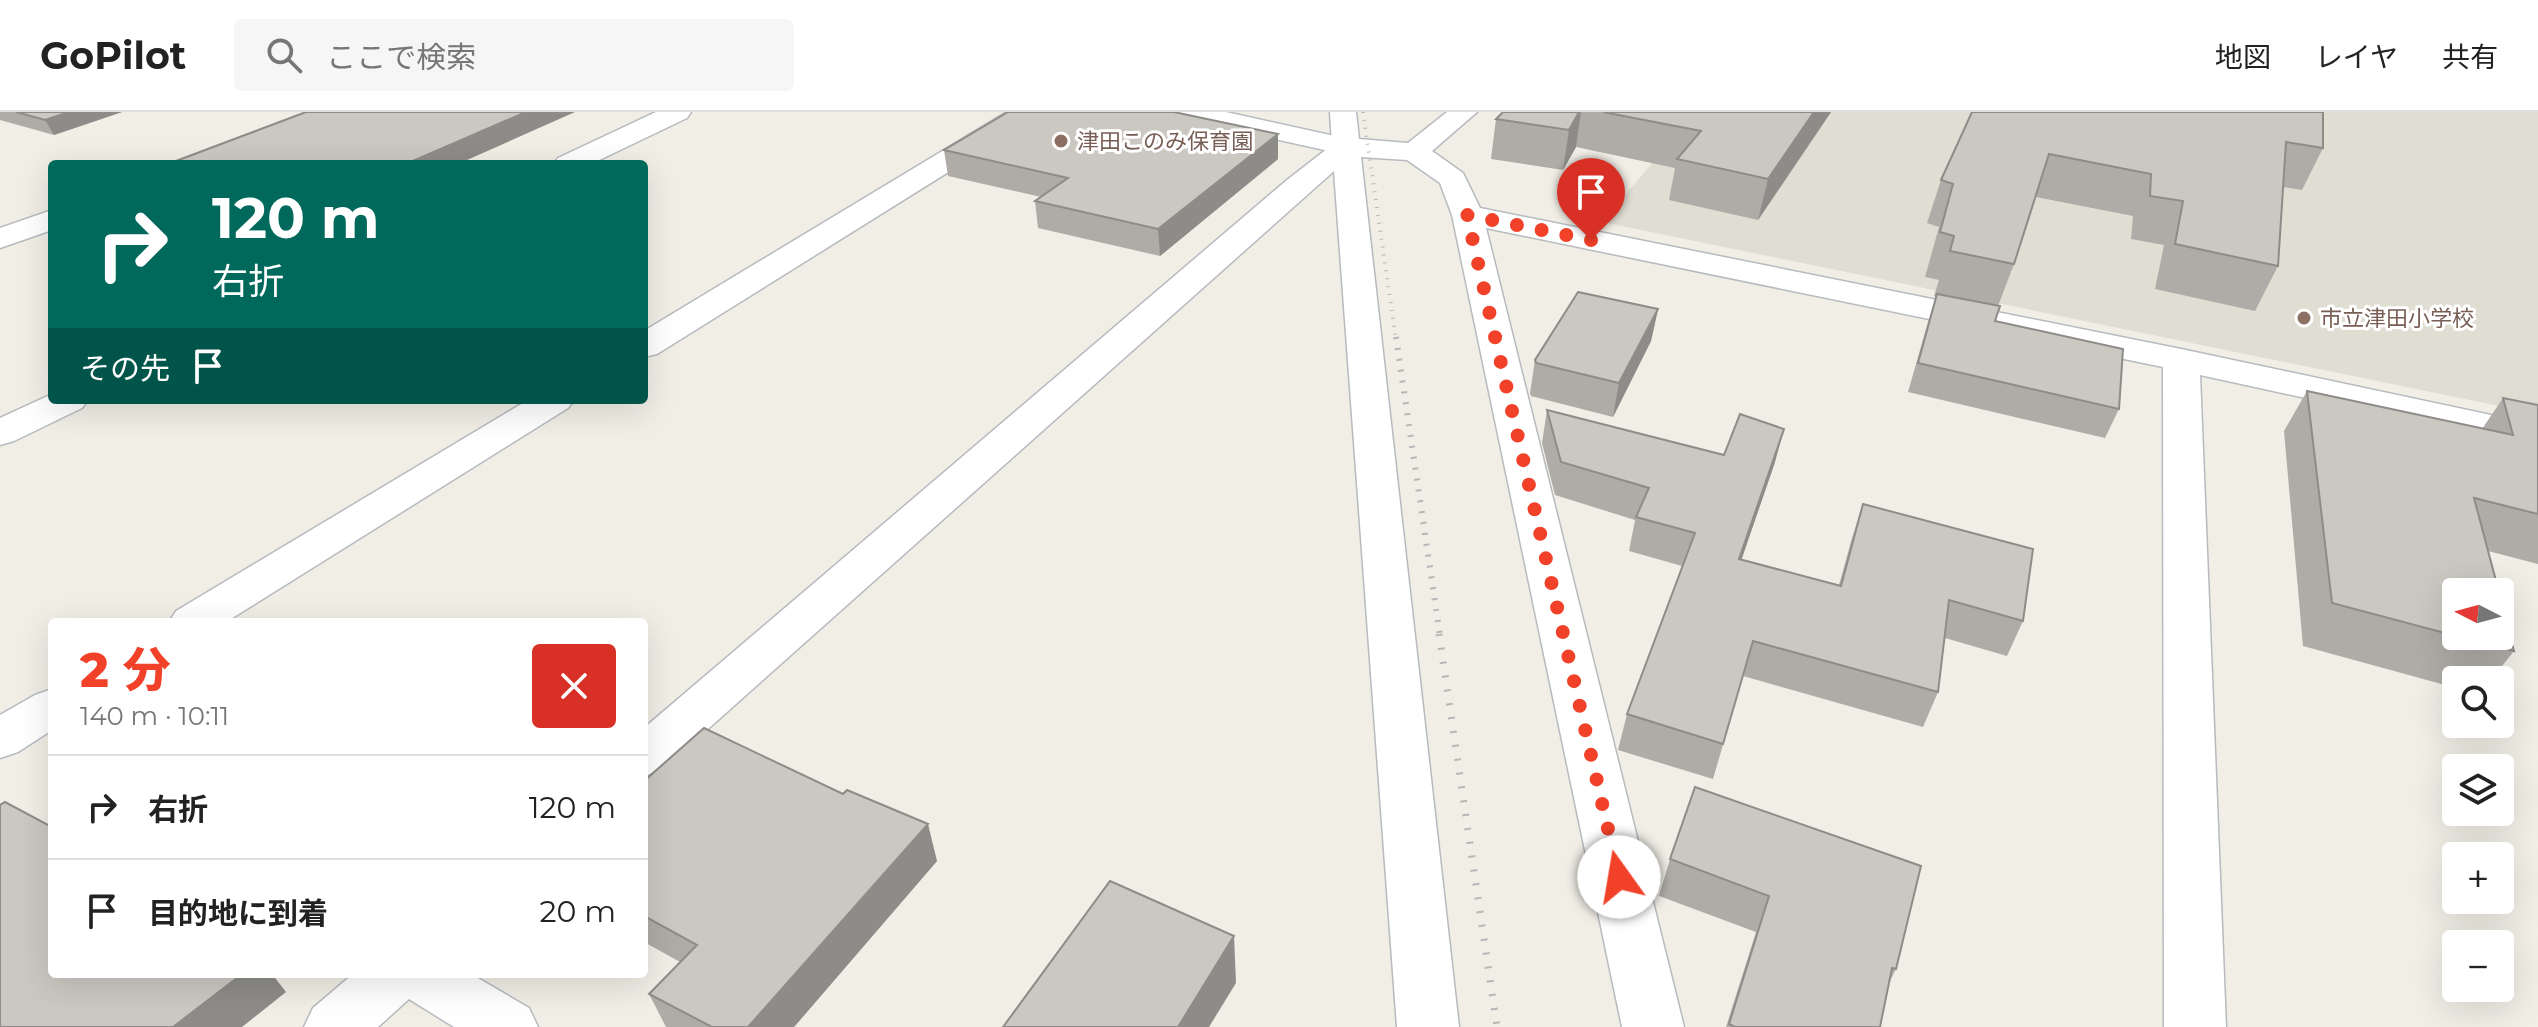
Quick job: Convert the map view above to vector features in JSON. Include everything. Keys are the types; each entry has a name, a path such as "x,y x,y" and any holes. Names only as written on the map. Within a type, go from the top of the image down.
{"street":[{"path":"576,160 678,112"},
{"path":"648,344 1026,112"},
{"path":"1189,112 1345,129 1414,152 1453,179 1467,215 1653,1027"},
{"path":"1414,152 1464,112"},
{"path":"648,754 1297,186 1345,129"},
{"path":"1345,129 1428,1027"},
{"path":"1467,215 2181,360 2538,437"},
{"path":"0,239 48,221"},
{"path":"2181,360 2195,1027"},
{"path":"0,433 61,404"},
{"path":"199,618 548,404"},
{"path":"335,1027 390,978"},
{"path":"426,978 507,1027"}],"shaded area":[{"name":"市立津田小学校","path":"1696,112 2538,112 2538,414 1602,222"}],"building":[{"path":"16,112 69,112 45,120"},
{"path":"306,112 526,112 415,160 179,160"},
{"path":"1008,112 1174,112 1278,134 1158,229 1035,201 1068,178 944,150"},
{"path":"1503,112 1579,112 1569,130 1496,119"},
{"path":"1603,112 1814,112 1768,179 1677,159 1701,131"},
{"path":"1972,112 2323,112 2323,148 2286,142 2278,266 2175,244 2183,201 2150,196 2151,174 2049,154 2014,264 1950,251 1954,236 1940,232 1953,184 1941,180"},
{"path":"1578,292 1658,309 1619,383 1536,363"},
{"path":"1937,294 2000,306 1995,321 2123,349 2119,409 1918,363"},
{"path":"2307,391 2513,435 2503,398 2538,405 2538,514 2474,498 2495,578 2442,578 2442,632 2332,603"},
{"path":"1547,410 1724,455 1740,414 1784,429 1739,559 1841,586 1863,504 2033,549 2023,621 1949,600 1938,692 1753,641 1723,744 1627,714 1695,533 1636,517 1649,488 1561,462"},
{"path":"704,728 843,794 847,790 928,824 748,1027 712,1027 649,994 697,945 648,918 648,777"},
{"path":"1695,787 1921,866 1896,969 1892,968 1880,1027 1735,1027 1729,1024 1769,896 1670,859"},
{"path":"5,802 48,825 48,978 237,978 173,1027 0,1027 0,805"},
{"path":"1110,881 1234,936 1178,1027 1003,1027"}],"railway":[{"path":"1363,112 1396,339"},
{"path":"1396,337 1440,636"},
{"path":"1439,634 1497,1027"}],"place":[{"name":"津田このみ保育園","path":"1061,141"},
{"name":"市立津田小学校","path":"2304,318"}],"route":[{"path":"1591,240 1467,215 1619,877"}]}
